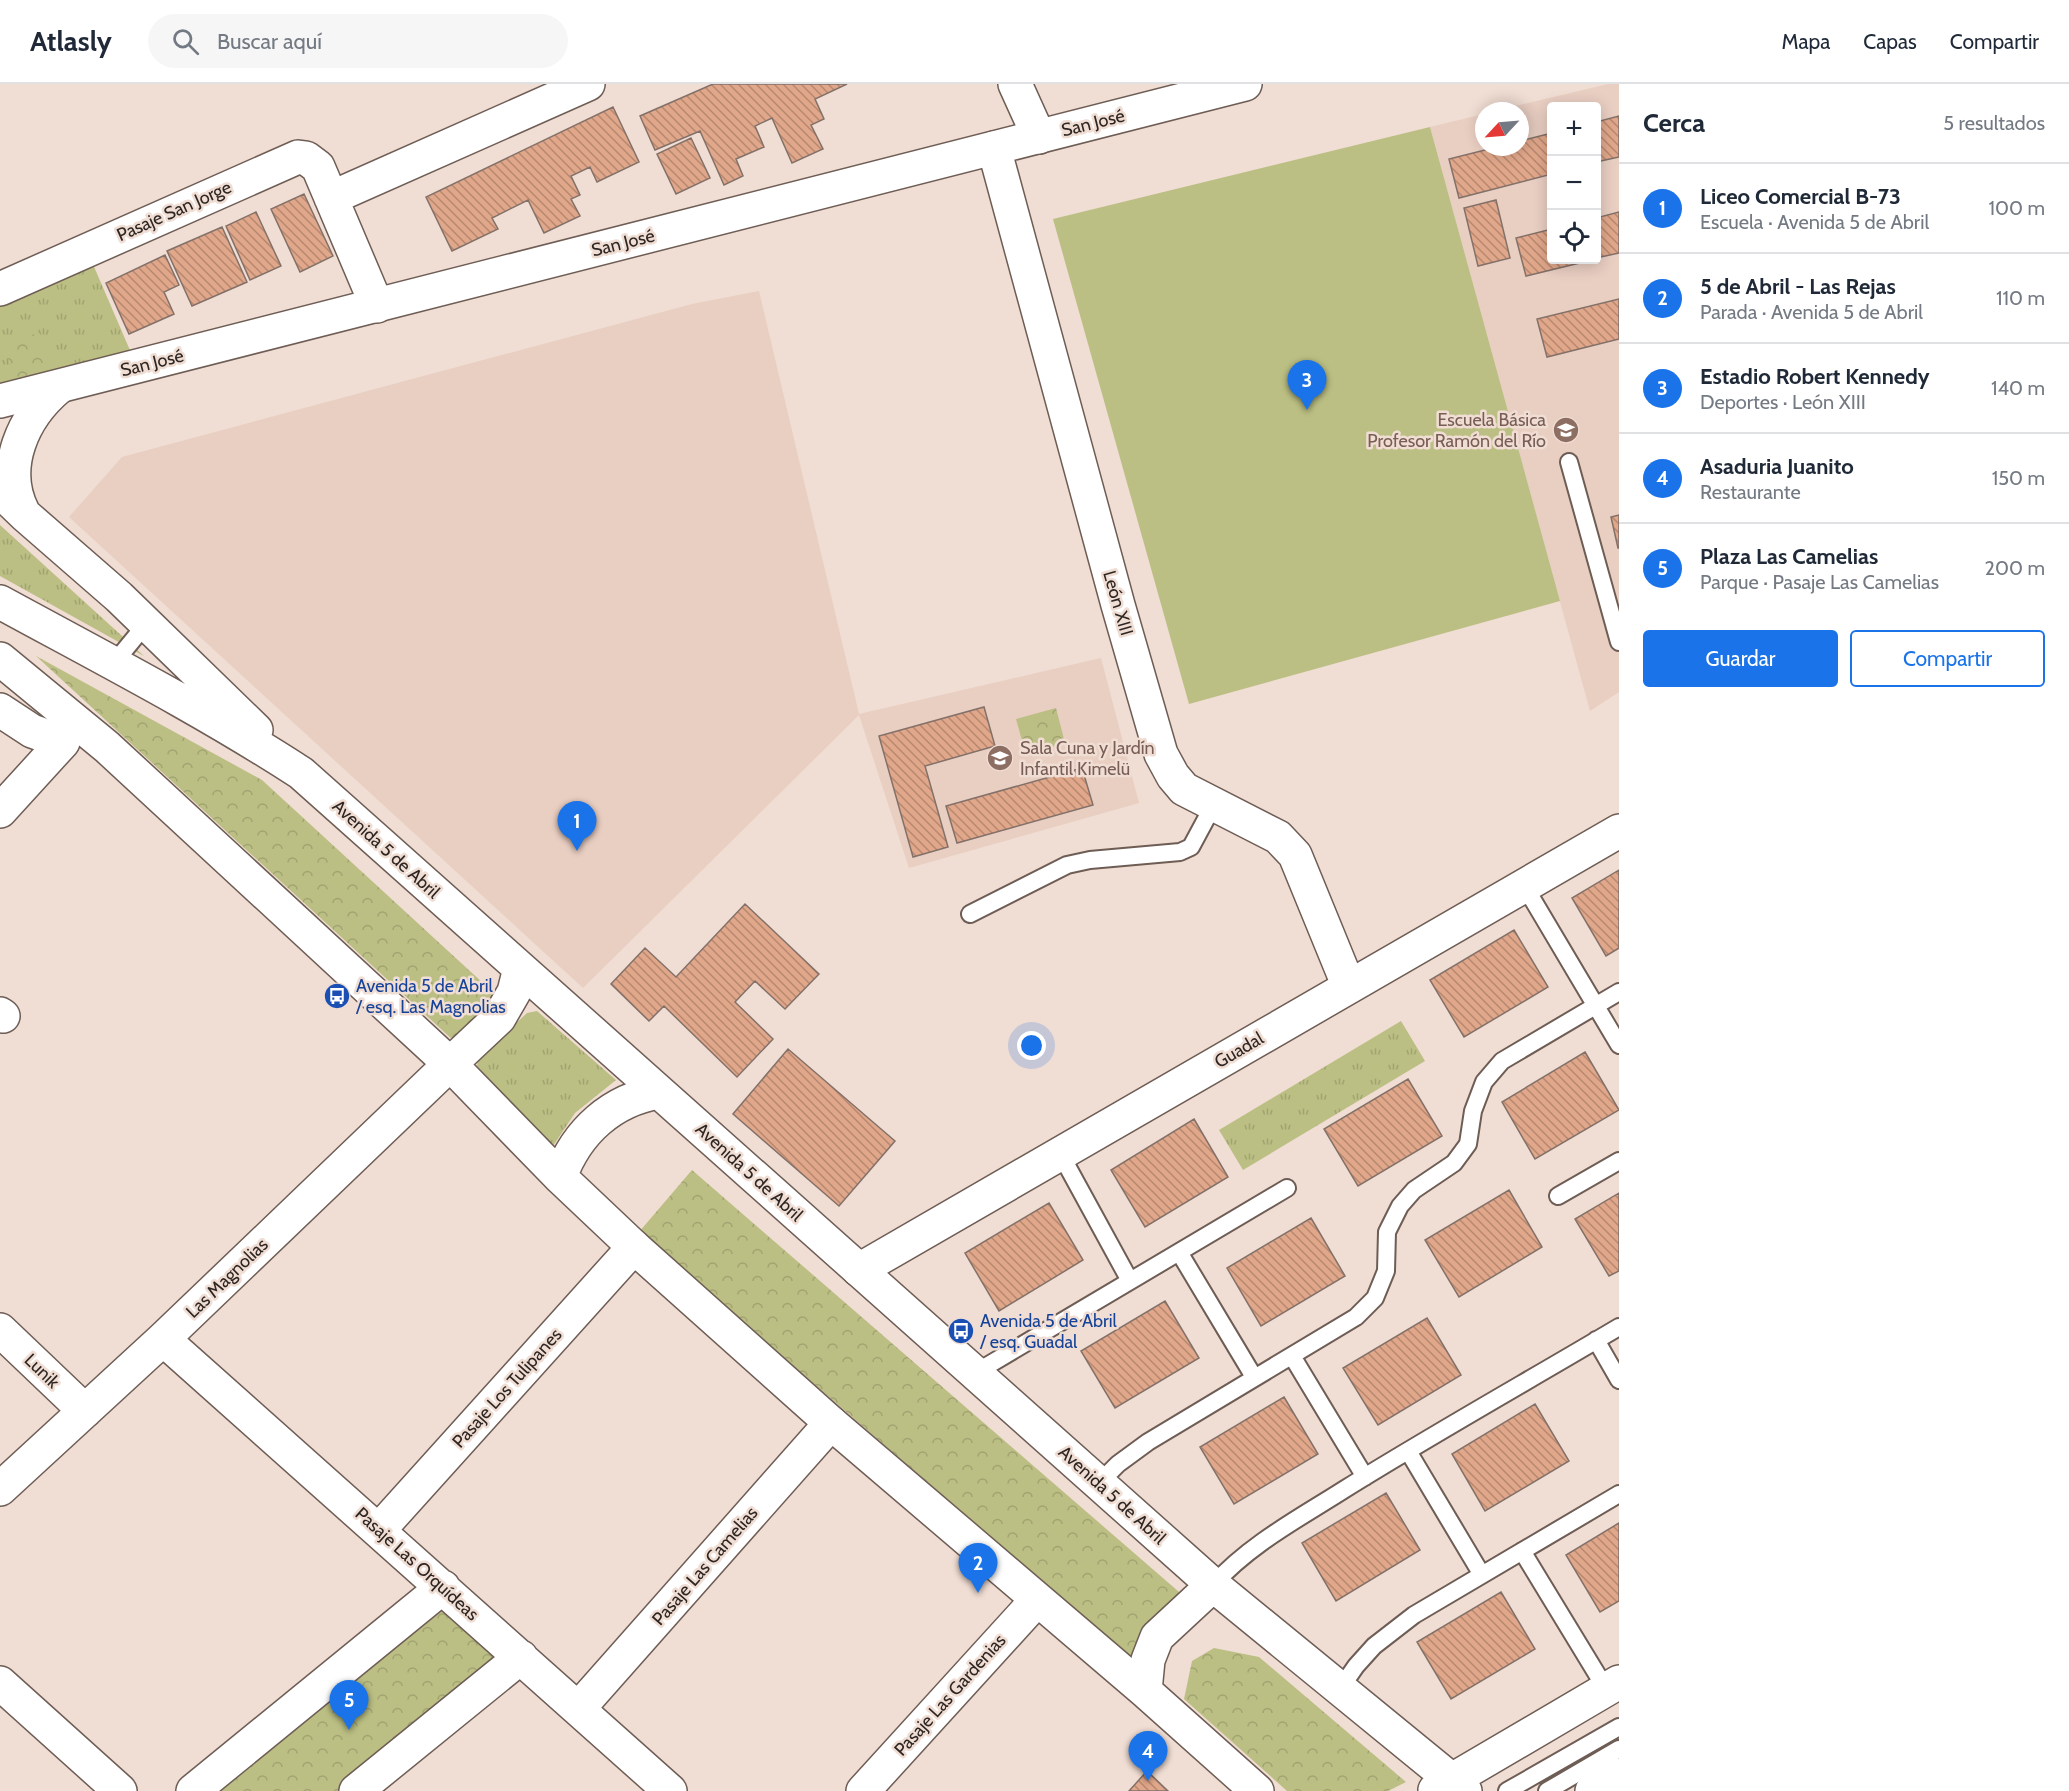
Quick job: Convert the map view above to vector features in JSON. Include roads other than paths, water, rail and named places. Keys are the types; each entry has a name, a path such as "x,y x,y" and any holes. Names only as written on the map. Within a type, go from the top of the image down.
{"street":[{"path":"331,198 588,84"},
{"path":"1016,84 1039,137"},
{"name":"San José","path":"0,401 1245,84"},
{"name":"León XIII","path":"994,148 1161,754 1173,776 1184,789 1213,806 1278,837 1295,855 1349,987"},
{"name":"Pasaje San Jorge","path":"0,289 298,157 306,158 318,167 378,306"},
{"path":"26,516 18,505 10,479 13,450 29,417 43,400 59,387"},
{"path":"0,491 119,597 301,773"},
{"name":"Avenida 5 de Abril","path":"0,602 259,745 301,773 1213,1585 1340,1689 1450,1787"},
{"path":"0,659 107,747 450,1064 560,1177 634,1247 831,1423 1145,1691 1257,1791"},
{"path":"0,711 32,731 63,742 107,747"},
{"path":"0,811 63,742"},
{"name":"Guadal","path":"859,1270 1619,831"},
{"name":"Las Magnolias","path":"0,1489 163,1339 499,1018 514,992 520,968"},
{"path":"560,1177 572,1151 596,1122 610,1110 627,1101 659,1092"},
{"name":"Pasaje Los Tulipanes","path":"379,1530 634,1247"},
{"name":"Lunik","path":"0,1330 85,1411"},
{"name":"Pasaje Las Orquídeas","path":"163,1339 670,1791"},
{"name":"Pasaje Las Camelias","path":"578,1709 831,1423"},
{"path":"1145,1691 1148,1660 1156,1637 1213,1585"},
{"path":"193,1791 443,1587"},
{"name":"Pasaje Las Gardenias","path":"862,1791 1037,1600"},
{"path":"356,1791 521,1657"},
{"path":"0,1683 120,1791"},
{"path":"1450,1787 1612,1686"},
{"path":"1592,1791 1619,1775"}],"lane":[{"path":"1569,462 1619,642"},
{"path":"114,663 147,624"},
{"path":"970,914 1067,865 1090,860 1180,852 1191,847 1213,806"},
{"path":"1524,885 1619,1045"},
{"path":"1099,1484 1118,1464 1148,1442 1356,1317 1375,1298 1386,1271 1388,1232 1400,1206 1414,1190 1454,1163 1468,1144 1473,1111 1484,1082 1502,1061 1619,992"},
{"path":"1060,1153 1130,1281"},
{"path":"1558,1197 1619,1161"},
{"path":"975,1373 1287,1188"},
{"path":"1179,1252 1254,1377"},
{"path":"1213,1585 1232,1564 1253,1547 1408,1451 1619,1327"},
{"path":"1596,1340 1619,1380"},
{"path":"1292,1356 1365,1477"},
{"path":"1408,1451 1482,1575"},
{"path":"1340,1689 1368,1653 1394,1629 1414,1615 1619,1494"},
{"path":"1522,1551 1612,1686"},
{"path":"1507,1791 1619,1727"},
{"path":"1547,1791 1619,1749"}],"place":[{"name":"Estadio Robert Kennedy","path":"1307,410"},
{"name":"Escuela Básica Profesor Ramón del Río","path":"1566,430"},
{"name":"Sala Cuna y Jardín Infantil Kimelü","path":"1000,758"},
{"name":"Liceo Comercial B-73","path":"577,851"},
{"name":"Avenida 5 de Abril / esq. Las Magnolias","path":"337,996"},
{"name":"Avenida 5 de Abril / esq. Guadal","path":"961,1331"},
{"name":"5 de Abril - Las Rejas","path":"978,1593"},
{"name":"Plaza Las Camelias","path":"349,1730"},
{"name":"Asaduria Juanito","path":"1148,1781"}]}
